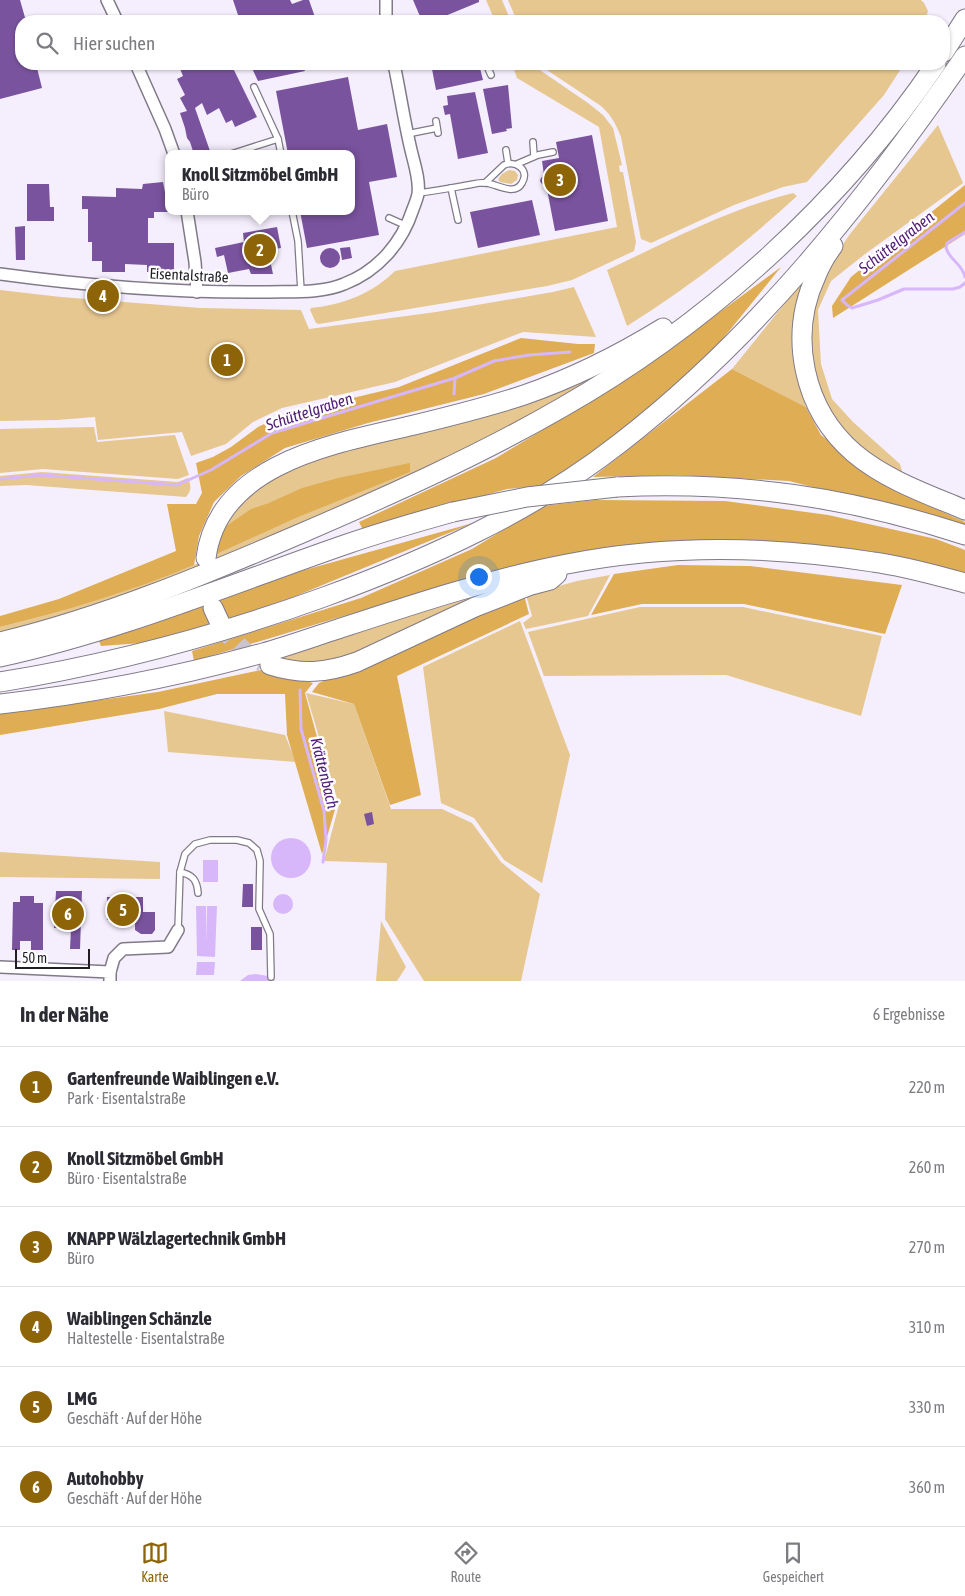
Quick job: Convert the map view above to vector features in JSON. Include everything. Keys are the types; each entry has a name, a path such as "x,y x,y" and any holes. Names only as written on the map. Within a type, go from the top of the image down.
{"highway":[{"path":"950,43 960,27"},
{"path":"0,682 67,670 143,652 203,636 296,607 376,577 467,537 569,479 618,445 659,412 700,375 785,288 856,204 965,56"},
{"path":"0,642 98,614 174,586 289,539 435,474 562,408 643,357 694,319 751,272 832,192 888,128 932,70"},
{"path":"856,204 847,229 830,249 819,268 806,302 801,342 803,363 813,398 835,432 853,452 906,485 965,510"},
{"path":"206,558 212,533 218,518 227,505 258,477 276,467 338,444 523,395 604,362 670,324 694,319"},
{"path":"0,657 134,621 347,544 400,527 453,512 526,498 617,487 686,485 724,487 808,496 889,512 965,535"},
{"path":"0,704 82,694 186,673 265,652 459,590 570,563 694,550 789,552 875,562 965,583"},
{"path":"270,665 285,670 301,672 320,672 338,669 475,607 531,585 550,580 570,563"}],"street":[{"path":"107,0 114,15"},
{"path":"386,0 386,15"},
{"path":"139,70 173,150"},
{"name":"Eisentalstraße","path":"0,274 63,282 197,292 324,289 343,285 365,274 382,260 397,243 407,226 418,193 416,172 395,70"},
{"path":"187,215 195,262 197,292"},
{"path":"0,967 110,976 114,958 123,949 168,947 178,930"}],"lane":[{"path":"488,70 490,75"},
{"path":"254,87 278,139 280,150"},
{"path":"407,134 437,127"},
{"path":"244,150 278,139"},
{"path":"533,142 534,156"},
{"path":"506,150 508,163"},
{"path":"485,183 508,163 517,164 534,156 553,152"},
{"path":"418,193 485,183 507,189 516,188 520,186 524,178 523,170 517,164"},
{"path":"451,188 458,220"},
{"path":"293,215 298,241 301,291"},
{"path":"389,218 407,226"},
{"path":"178,930 180,872 185,854 195,844 210,840 237,840 249,843 257,850 260,861 259,909 270,934 271,977"},
{"path":"180,872 189,874 197,883 198,894"}],"shaded area":[{"path":"486,0 502,0 508,15 492,15"},
{"path":"508,0 921,0 928,11 927,15 514,15"},
{"path":"514,70 540,70 588,103 603,115 613,128 622,165 619,166 620,172 623,172 636,242 634,251 572,280 547,286 316,323 310,310 311,308 335,304 357,297 377,286 395,271 617,227 599,127 517,78"},
{"path":"547,70 900,70 884,95 807,182 783,187 734,205 651,243 641,239 621,137 613,120 601,106"},
{"path":"938,125 963,183 831,281 818,310 821,364 832,399 853,422 900,464 904,478 857,449 823,406 809,363 810,311 824,272 850,234"},
{"path":"509,170 515,171 518,175 517,180 511,184 500,182 498,179"},
{"path":"965,185 965,234 833,318 832,306 851,277"},
{"path":"793,193 797,196 736,249 672,297 627,326 607,270 721,217"},
{"path":"781,267 704,362 619,435 547,485 507,489 363,530 359,522 496,458 637,373"},
{"path":"811,271 795,321 794,355 806,407 732,369"},
{"path":"574,287 596,337 523,332 395,382 282,408 253,422 226,444 191,456 182,432 98,440 95,417 0,421 0,290 61,297 200,308 301,310 309,329 436,312"},
{"path":"521,338 595,344 594,353 484,394 368,423 285,448 241,476 214,502 199,536 194,565 98,600 0,627 0,616 59,599 176,551 167,504 196,504 202,493 196,463 213,457 231,447 258,427 285,414 399,387"},
{"path":"607,365 587,384 480,444 230,556 103,605 0,635 0,627 107,597 211,558 226,514 281,470"},
{"path":"732,369 806,407 821,435 900,493 965,522 965,526 789,481 678,475 593,477"},
{"path":"94,427 97,442 175,435 189,475 178,479 43,469 0,473 0,429"},
{"path":"410,463 410,472 298,517 214,555 219,531 251,509 302,488 338,478"},
{"path":"42,472 178,482 188,478 190,488 186,497 26,485 0,486 0,476"},
{"path":"595,500 725,501 828,515 936,539 965,550 965,576 916,562 772,542 640,545 589,552 473,577 194,661 192,651 361,598 472,549 542,506"},
{"path":"473,523 291,598 228,619 220,600 301,571"},
{"path":"678,565 750,566 902,585 885,634 744,604 642,604 591,615 614,574"},
{"path":"610,575 588,616 526,629 523,623 532,616 526,595 577,581"},
{"path":"521,583 330,665 277,660 366,629"},
{"path":"524,595 529,614 397,676 421,795 390,805 354,704 312,692 319,683"},
{"path":"203,606 210,624 142,643 101,646 99,641 138,629"},
{"path":"640,607 743,607 882,636 861,716 726,675 544,676 528,632"},
{"path":"520,621 570,755 542,883 504,860 474,818 441,803 423,667"},
{"path":"261,670 313,683 305,693 336,806 322,854 287,735 285,694 217,694 159,709 0,735 0,714 158,692"},
{"path":"306,693 354,704 391,809 442,809 472,823 501,862 540,894 521,981 424,981 385,919 387,863 324,861 339,805"},
{"path":"164,711 285,735 296,762 168,752"},
{"path":"291,838 305,844 311,858 305,872 291,878 277,872 271,858 277,844"},
{"path":"0,852 160,862 160,879 0,877"},
{"path":"203,860 218,860 218,882 203,882"},
{"path":"283,894 290,897 293,904 290,911 283,914 276,911 273,904 276,897"},
{"path":"196,906 206,906 206,943 207,906 217,906 215,957 197,956"},
{"path":"381,921 406,967 397,981 376,981"},
{"path":"197,962 215,962 214,975 196,975"},
{"path":"248,975 268,976 275,981 240,981"}],"building":[{"path":"0,0 20,0 24,15 15,15 15,70 38,70 42,88 0,99"},
{"path":"233,0 290,0 292,4 309,0 314,15 238,15"},
{"path":"413,0 479,0 479,2 448,15 419,15"},
{"path":"180,70 234,70 257,117 235,127 232,120 226,123 219,108 207,115 202,103 195,108 210,150 193,150 180,113 187,111 180,98 185,95 177,79 183,76"},
{"path":"253,70 305,71 258,81"},
{"path":"432,70 480,70 483,80 436,90"},
{"path":"348,77 358,130 387,124 397,177 369,182 379,235 307,248 301,215 355,215 355,150 287,150 276,91"},
{"path":"508,85 512,128 492,134 483,89"},
{"path":"475,92 488,153 458,159 450,114 445,115 443,106 448,105 447,96"},
{"path":"592,135 608,221 555,231 546,184 542,184 540,181 544,175 542,161 559,158 556,142"},
{"path":"163,182 165,212 154,212 154,218 148,218 148,243 174,243 174,272 147,272 147,265 125,264 125,272 102,272 102,261 92,261 92,242 88,242 88,209 82,209 82,196 116,197 116,188 142,189 143,184"},
{"path":"27,184 49,184 50,207 54,207 54,221 27,221"},
{"path":"532,200 540,235 478,248 470,212"},
{"path":"25,226 25,260 16,260 15,227"},
{"path":"277,227 281,248 268,250 273,274 251,274 249,269 228,273 224,255 217,257 215,248 244,242 243,233"},
{"path":"350,247 352,258 342,260 340,248"},
{"path":"330,248 337,251 340,258 337,265 330,268 323,265 320,258 323,251"},
{"path":"372,812 374,824 367,826 364,814"},
{"path":"243,884 253,884 253,907 242,907"},
{"path":"56,891 82,891 80,949 70,949 71,928 75,929 72,923 64,923 60,928 54,928"},
{"path":"20,896 34,896 34,903 43,903 43,950 31,950 31,941 20,941 20,950 12,950 13,902 20,902"},
{"path":"107,897 143,897 143,912 155,912 155,930 152,934 141,934 135,930 135,921 107,920"},
{"path":"251,927 262,927 262,950 251,950"}],"waterway":[{"name":"Schüttelgraben","path":"965,203 842,300 852,308 904,289 953,289 965,283"},
{"path":"965,232 947,243 946,248 950,256 961,268 965,277"},
{"name":"Schüttelgraben","path":"0,479 41,475 177,485 211,470 272,433 455,378 494,361 529,355 570,352"},
{"name":"Krättenbach","path":"454,394 455,378"},
{"name":"Krättenbach","path":"300,690 301,729 324,811 326,840 323,862"}],"tunnel":[{"path":"220,623 244,651 262,662"}],"place":[{"name":"KNAPP Wälzlagertechnik GmbH","path":"560,180"},
{"name":"Knoll Sitzmöbel GmbH","path":"260,250"},
{"name":"Waiblingen Schänzle","path":"103,296"},
{"name":"Gartenfreunde Waiblingen e.V.","path":"227,360"},
{"name":"LMG","path":"123,910"},
{"name":"Autohobby","path":"68,914"}]}
